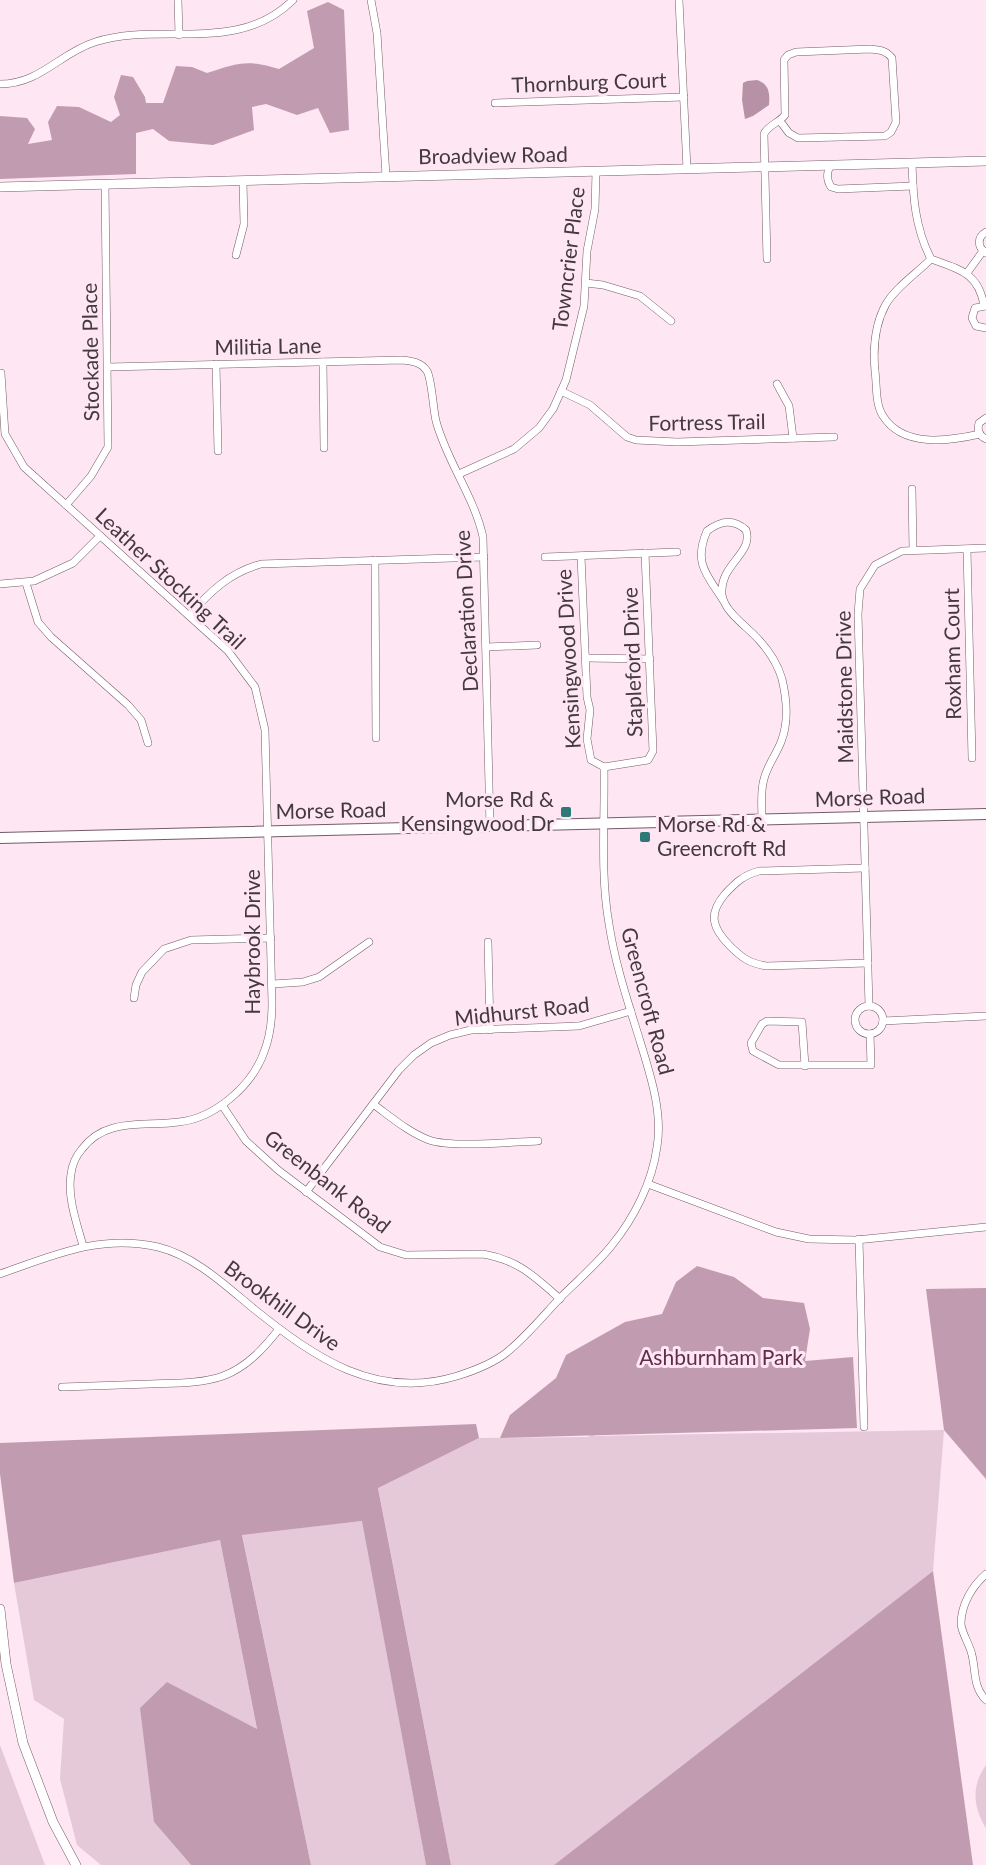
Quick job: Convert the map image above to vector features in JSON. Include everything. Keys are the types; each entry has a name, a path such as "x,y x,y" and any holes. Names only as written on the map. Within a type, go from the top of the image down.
{"main road":[{"name":"Morse Road","path":"0,838 986,814"}],"street":[{"path":"178,0 178,34"},
{"path":"0,84 12,84 35,76 94,42 129,36 206,34 244,28 266,20 292,0"},
{"path":"371,0 377,33 386,176"},
{"path":"679,0 687,169"},
{"path":"767,259 764,134 785,115 784,60 788,55 796,52 870,49 881,50 892,58 896,122 891,132 885,136 798,138 789,133 780,121"},
{"name":"Thornburg Court","path":"495,103 684,97"},
{"name":"Broadview Road","path":"0,187 986,161"},
{"path":"912,162 921,241 931,259 967,273 981,291 985,306 975,308 972,318 976,326 986,328"},
{"path":"830,165 827,171 828,182 831,187 838,189 913,186"},
{"name":"Towncrier Place","path":"459,474 514,449 539,428 553,409 566,380 580,324 586,284 587,250 596,209 596,171"},
{"path":"236,255 244,224 243,181"},
{"name":"Stockade Place","path":"66,505 91,476 108,447 105,184"},
{"path":"967,273 985,252 979,245 979,240 986,232"},
{"path":"931,259 893,295 880,317 874,360 879,406 883,415 895,429 919,439 950,440 983,437 979,423 986,418"},
{"path":"586,284 603,285 640,296 671,321"},
{"name":"Militia Lane","path":"108,367 402,360 416,362 425,369"},
{"path":"323,362 324,448"},
{"path":"216,364 218,451"},
{"name":"Declaration Drive","path":"425,369 429,376 437,424 479,516 483,537 490,827"},
{"name":"Leather Stocking Trail","path":"2,373 5,434 24,467 228,651 255,687 266,730 268,832"},
{"path":"777,384 789,406 793,438"},
{"name":"Fortress Trail","path":"561,391 590,405 620,432 636,440 677,442 834,437"},
{"path":"912,489 913,550"},
{"path":"723,600 722,592 728,568 746,546 748,540 746,530 735,522 715,525 707,531 702,546 704,571 708,579 723,600 739,620 759,639 779,671 786,702 784,734 762,786 762,820"},
{"path":"0,584 34,581 73,563 100,536"},
{"name":"Maidstone Drive","path":"869,1006 858,614 860,589 875,565 902,551 986,548"},
{"name":"Roxham Court","path":"967,549 972,758"},
{"path":"545,557 677,552"},
{"name":"Stapleford Drive","path":"604,767 642,762 651,756 653,751 645,553"},
{"name":"Kensingwood Drive","path":"581,556 587,697 590,710 587,739 591,760 604,767 605,824"},
{"path":"189,615 214,588 243,569 261,564 484,557"},
{"path":"375,560 376,738"},
{"path":"26,583 38,622 51,637 128,705 141,720 148,743"},
{"path":"486,646 537,645"},
{"path":"586,658 650,659"},
{"name":"Greencroft Road","path":"605,824 608,922 619,971 656,1094 658,1145 648,1185"},
{"name":"Haybrook Drive","path":"83,1246 71,1195 70,1174 76,1157 86,1144 106,1129 118,1125 179,1122 202,1116 222,1105 244,1085 264,1053 270,1031 273,984 268,832"},
{"path":"865,868 759,871 745,875 716,905 714,921 719,935 740,956 752,963 766,966 868,963"},
{"path":"134,998 136,985 142,972 164,949 191,940 271,938"},
{"path":"273,984 303,982 320,978 369,942"},
{"path":"488,942 490,1030"},
{"path":"869,1006 878,1009 883,1021 877,1032 865,1034 858,1029 855,1021 857,1012 869,1006"},
{"name":"Midhurst Road","path":"306,1192 399,1070 431,1043 464,1032 579,1026 631,1011"},
{"path":"883,1021 986,1017"},
{"path":"805,1066 802,1022 767,1021 758,1029 751,1043 753,1052 779,1065 805,1066 872,1065 870,1034"},
{"path":"373,1104 404,1127 430,1140 452,1143 538,1141"},
{"name":"Greenbank Road","path":"222,1105 246,1140 278,1170 381,1247 406,1254 495,1256 522,1266 560,1299"},
{"path":"648,1185 784,1234 809,1239 859,1239 986,1227"},
{"name":"Brookhill Drive","path":"0,1274 95,1244 127,1243 160,1248 208,1272 279,1329 332,1364 387,1382 425,1383 462,1374 506,1353 612,1245 648,1185"},
{"path":"859,1239 864,1427"},
{"path":"62,1387 188,1383 225,1376 247,1363 265,1347 279,1329"},
{"path":"986,1574 974,1585 969,1595 961,1624 972,1654 978,1689 986,1700"},
{"path":"0,1610 6,1664 22,1743 53,1822 76,1865"}],"shaded area":[{"path":"757,80 768,90 769,105 745,119 742,100 743,83"},
{"path":"944,1430 933,1571 554,1865 451,1865 378,1487 479,1438 588,1437 592,1433 595,1436"},
{"path":"363,1521 426,1865 311,1865 242,1534"},
{"path":"220,1540 257,1730 167,1682 154,1822 191,1865 101,1865 77,1845 60,1779 64,1719 34,1700 14,1583"},
{"path":"0,1745 45,1865 0,1865"},
{"path":"986,1765 986,1828 978,1812 976,1789"}],"green space":[{"path":"328,2 344,10 349,130 330,133 318,108 297,115 266,104 252,107 254,130 213,145 169,141 153,129 136,133 136,174 0,179 0,116 27,118 35,129 28,144 52,140 48,122 57,106 79,107 111,122 120,115 114,97 121,75 133,77 146,103 163,103 176,66 192,67 207,73 242,63 279,69 314,48 307,11"},
{"name":"Ashburnham Park","path":"697,1266 734,1277 763,1298 804,1303 810,1329 805,1361 853,1357 857,1428 500,1438 510,1415 556,1378 566,1355 625,1322 662,1314 676,1282"},
{"path":"986,1288 986,1479 944,1430 926,1289"},
{"path":"476,1424 479,1438 378,1488 451,1865 426,1865 362,1521 242,1535 311,1865 191,1865 154,1822 140,1708 167,1682 257,1729 220,1540 14,1583 0,1474 0,1443"},
{"path":"933,1571 973,1865 554,1865"}],"place":[{"name":"Morse Rd & Kensingwood Dr","path":"566,812"},
{"name":"Morse Rd & Greencroft Rd","path":"645,837"}]}
